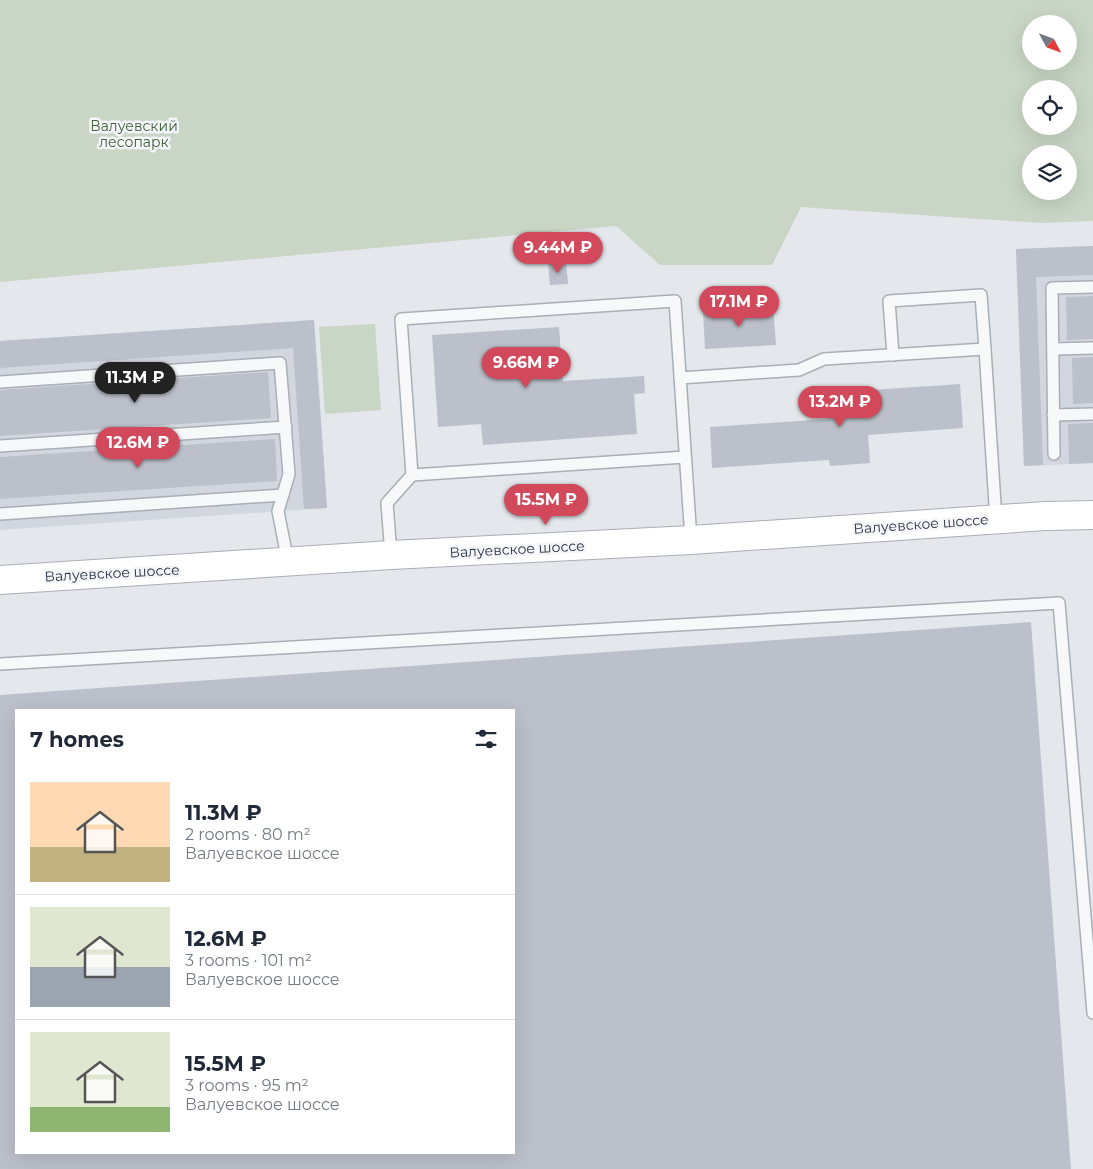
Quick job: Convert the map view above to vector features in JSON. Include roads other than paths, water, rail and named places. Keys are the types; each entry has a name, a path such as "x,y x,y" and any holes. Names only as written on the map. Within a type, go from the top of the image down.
{"main road":[{"name":"Валуевское шоссе","path":"0,580 391,555 690,540 1046,516 1093,515"}],"lane":[{"path":"1054,454 1052,288 1093,287"},
{"path":"893,355 889,301 981,294 996,520"},
{"path":"412,475 401,319 675,301 690,540"},
{"path":"1053,349 1093,348"},
{"path":"680,378 799,370 824,360 985,349"},
{"path":"0,382 280,363 290,474 278,511 288,562"},
{"path":"1053,415 1093,414"},
{"path":"0,446 286,427"},
{"path":"391,555 387,503 412,475 685,456"},
{"path":"0,514 283,495"},
{"path":"0,664 1059,603 1093,1013"}],"park label":[{"name":"Валуевский лесопарк","path":"134,134"}]}
